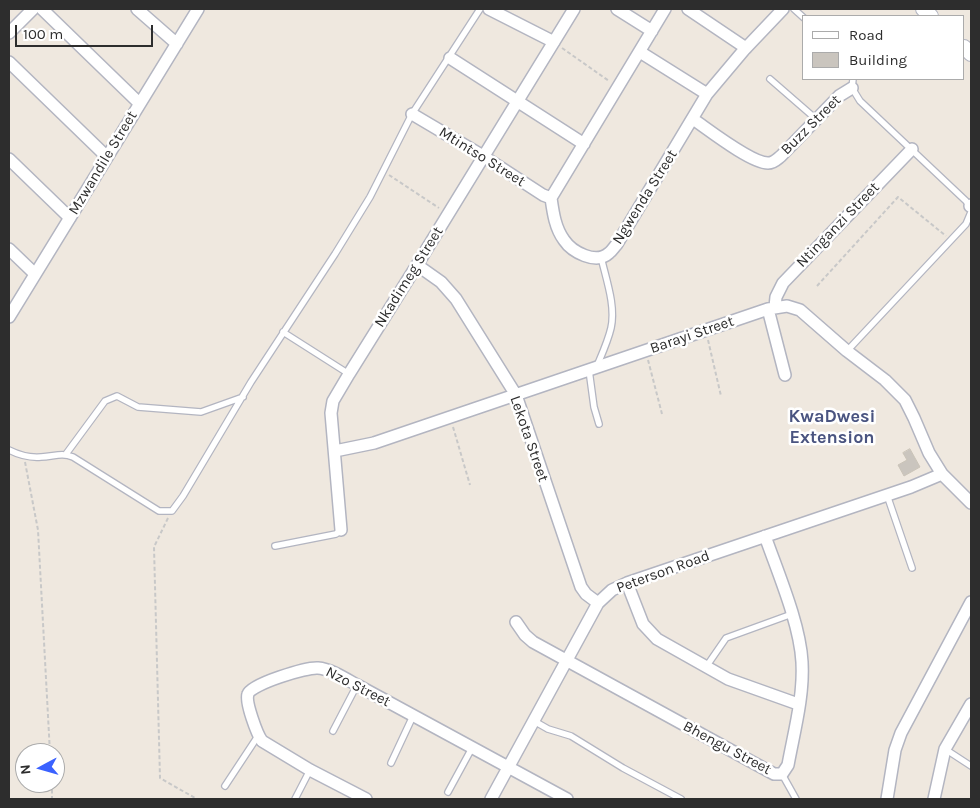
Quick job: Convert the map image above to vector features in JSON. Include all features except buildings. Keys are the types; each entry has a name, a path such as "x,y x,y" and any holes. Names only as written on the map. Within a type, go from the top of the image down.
{"street":[{"path":"9,32 33,9"},
{"path":"42,9 139,103"},
{"path":"138,9 177,44"},
{"name":"Mzwandile Street","path":"9,317 198,9"},
{"path":"489,9 554,42"},
{"name":"Nkadimeg Street","path":"341,530 331,407 349,374 418,265 574,9"},
{"path":"617,9 652,31"},
{"path":"551,198 665,9"},
{"path":"688,9 746,48"},
{"name":"Ngwenda Street","path":"551,198 554,216 564,240 572,249 584,256 601,257 608,254 617,244 707,94 746,48 783,9"},
{"path":"640,52 707,94"},
{"path":"450,58 584,144"},
{"path":"9,62 107,157"},
{"name":"Buzz Street","path":"693,119 755,159 767,163 776,161 852,83"},
{"name":"Mtintso Street","path":"412,114 483,156 543,195 551,198"},
{"name":"Ntinganzi Street","path":"771,308 783,283 912,149"},
{"path":"9,159 70,218"},
{"path":"9,249 35,274"},
{"name":"Lekota Street","path":"418,265 441,282 456,299 516,395 581,587 586,594 598,603"},
{"name":"Barayi Street","path":"335,451 374,443 771,308 787,306 800,310 846,352 885,380 905,400 930,454 942,474 971,503"},
{"path":"771,308 785,375"},
{"name":"Peterson Road","path":"491,799 598,603 612,590 627,583 888,495 942,474"},
{"name":"Bhengu Street","path":"516,622 528,639 567,662 774,774 782,774 788,765 798,704 802,661 799,638 792,614 765,536"},
{"path":"627,583 643,624 656,639 739,684 798,704"},
{"path":"887,799 895,750 901,733 971,602"},
{"name":"Nzo Street","path":"258,736 247,699 249,691 256,686 314,668 326,670 567,799"},
{"path":"934,799 945,749 971,704"},
{"path":"258,736 262,741 310,770 366,799"}],"lane":[{"path":"9,450 23,456 41,457 66,454 159,511 172,511 283,332 358,218 412,114 480,9"},
{"path":"770,79 816,119"},
{"path":"846,352 966,224 971,208 912,149 860,101 852,83"},
{"path":"599,424 594,407 592,369 609,335 612,319 601,257"},
{"path":"283,332 349,374"},
{"path":"66,454 105,401 117,396 138,407 201,412 243,397"},
{"path":"888,495 912,568"},
{"path":"275,546 336,534 341,530"},
{"path":"706,667 726,638 792,614"},
{"path":"333,731 357,685"},
{"path":"391,763 412,716"},
{"path":"534,721 548,729 571,736 623,768 681,799"},
{"path":"225,786 258,736"},
{"path":"448,792 472,748"},
{"path":"945,749 971,766"},
{"path":"295,799 310,770"},
{"path":"782,774 796,799"}],"path":[{"path":"554,42 618,88"},
{"path":"383,171 448,214"},
{"path":"817,286 898,197 950,240"},
{"path":"706,331 721,396"},
{"path":"646,351 662,414"},
{"path":"451,418 470,485"},
{"path":"23,456 38,530 49,743"},
{"path":"172,511 154,547 160,778 195,798"}],"district":[{"name":"KwaDwesi Extension","path":"832,427"}]}
